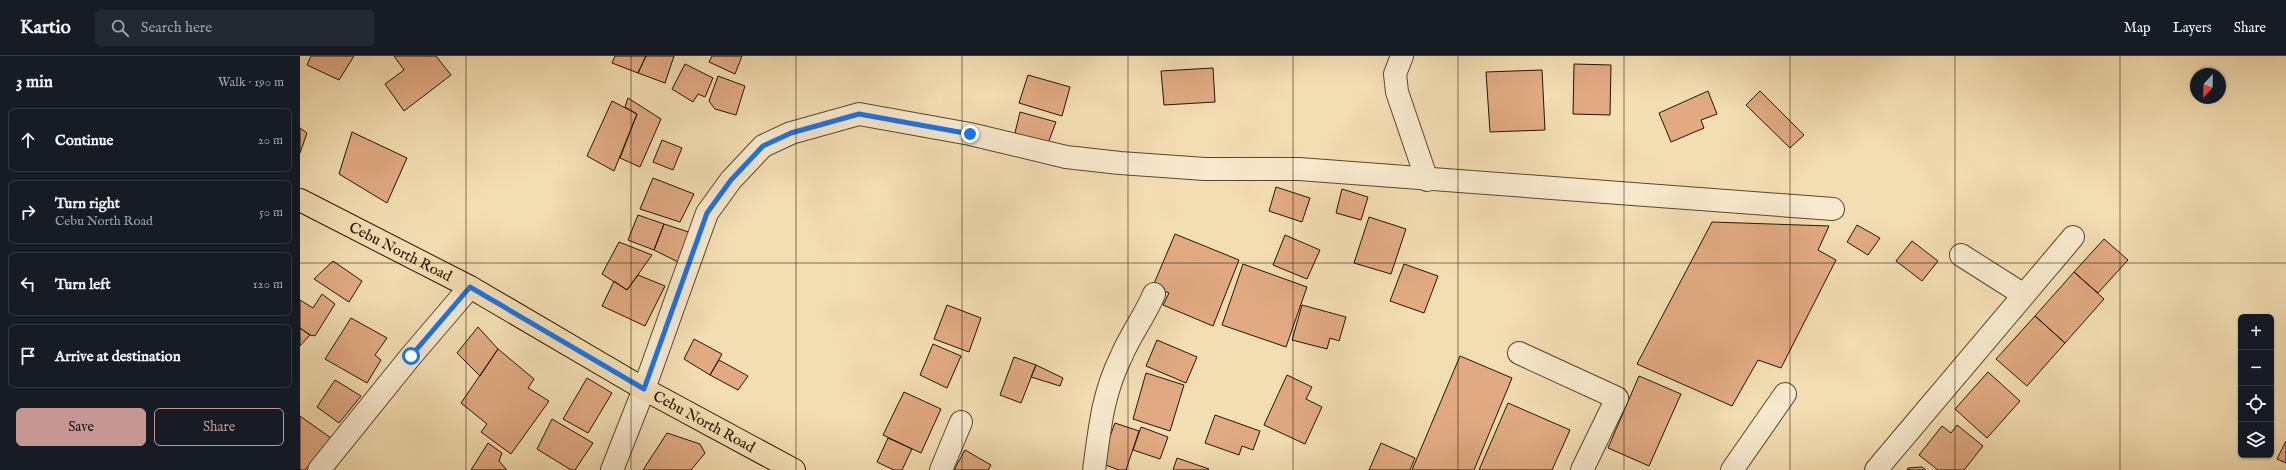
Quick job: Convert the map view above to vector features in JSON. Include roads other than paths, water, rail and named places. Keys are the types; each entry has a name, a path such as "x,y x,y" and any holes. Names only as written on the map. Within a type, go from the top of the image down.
{"main road":[{"name":"Cebu North Road","path":"300,200 470,287 644,389 794,470"}],"street":[{"path":"1402,56 1395,74 1397,92 1427,180"},
{"path":"612,470 644,389 707,213 731,180 763,146 791,133 859,114 970,134 1066,157 1205,169 1299,169 1427,180 1833,209"},
{"path":"1876,470 2073,237"},
{"path":"1961,255 2024,295"},
{"path":"319,470 411,356 470,287"},
{"path":"1094,470 1101,412 1107,390 1121,356 1146,312 1154,294"},
{"path":"1518,353 1617,398 1582,470"},
{"path":"1732,470 1785,394"},
{"path":"941,470 961,422"}]}
